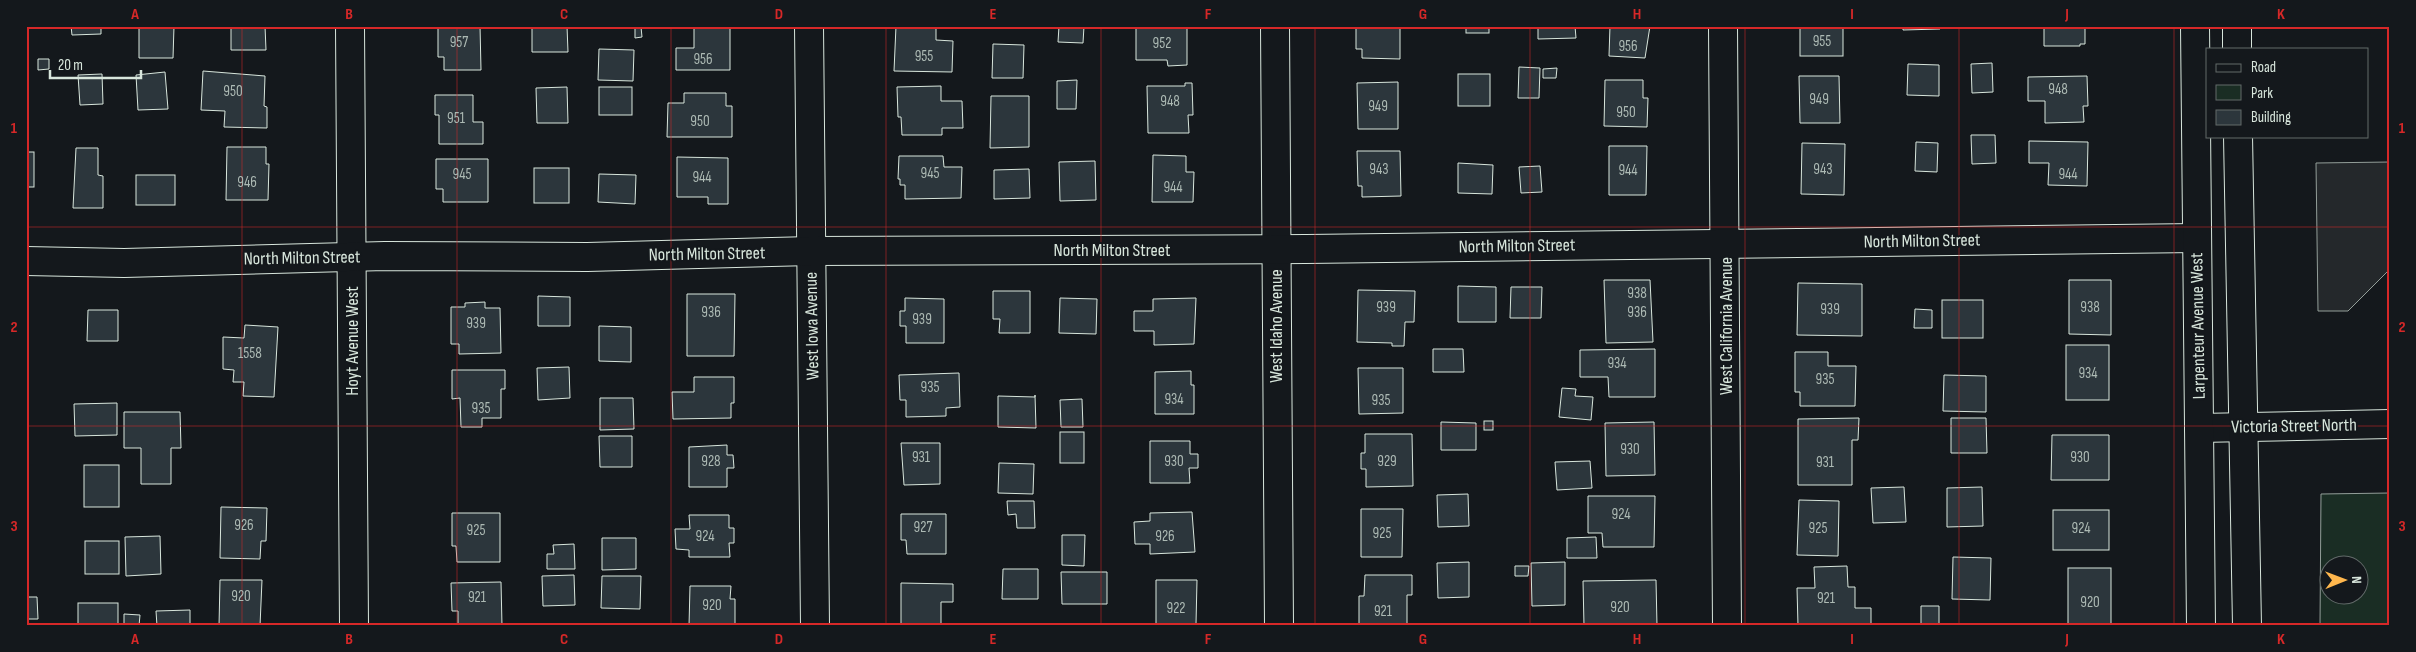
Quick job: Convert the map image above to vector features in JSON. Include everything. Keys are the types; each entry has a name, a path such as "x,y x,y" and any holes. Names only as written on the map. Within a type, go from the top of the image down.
{"street":[{"name":"Hoyt Avenue West","path":"350,26 354,626"},
{"name":"West Iowa Avenue","path":"809,26 815,626"},
{"name":"West Idaho Avenue","path":"1274,26 1278,626"},
{"name":"West California Avenue","path":"1723,26 1726,244 1727,626"},
{"name":"Larpenteur Avenue West","path":"2195,26 2201,626"},
{"path":"2237,26 2237,48"},
{"path":"2238,138 2247,626"},
{"name":"North Milton Street","path":"26,260 124,263 351,257 587,257 811,251 1276,249 2197,238"},
{"name":"Victoria Street North","path":"2199,428 2390,424"}],"green space":[{"path":"2390,493 2390,626 2320,626 2320,604 2368,604 2368,554 2321,554 2321,494"}],"shaded area":[{"path":"2390,162 2390,269 2348,311 2318,311 2316,163"}],"building":[{"path":"71,26 101,26 101,34 72,35"},
{"path":"139,26 174,26 173,58 139,58"},
{"path":"231,26 265,26 266,50 231,50"},
{"path":"438,26 480,26 481,70 444,70 444,57 438,57"},
{"path":"532,26 567,26 568,52 532,52"},
{"path":"694,26 730,26 730,70 676,70 676,48 694,48"},
{"path":"896,26 936,26 936,40 953,41 952,72 894,71"},
{"path":"1059,26 1084,26 1083,43 1058,42"},
{"path":"1136,26 1187,26 1187,65 1168,66 1167,60 1136,60"},
{"path":"1356,26 1400,26 1400,59 1362,58 1362,49 1356,49"},
{"path":"1466,26 1489,26 1489,33 1466,33"},
{"path":"1538,26 1575,26 1576,38 1538,39"},
{"path":"1610,26 1650,26 1645,58 1609,56"},
{"path":"1800,26 1843,26 1843,56 1800,56"},
{"path":"1903,26 1940,26 1940,29 1903,30"},
{"path":"2044,26 2085,26 2085,44 2080,44 2080,46 2044,46"},
{"path":"635,27 641,27 642,37 635,38"},
{"path":"993,44 1024,45 1023,78 992,78"},
{"path":"599,49 634,50 633,81 598,80"},
{"path":"38,59 49,59 49,69 38,70"},
{"path":"1992,63 1993,92 1972,93 1971,64"},
{"path":"1908,64 1939,65 1939,96 1907,95"},
{"path":"1519,67 1540,68 1539,98 1518,98"},
{"path":"1557,68 1556,78 1543,78 1543,69"},
{"path":"203,71 265,76 264,106 267,107 267,128 224,127 225,111 201,110"},
{"path":"165,72 168,109 138,110 136,75"},
{"path":"102,74 103,104 80,105 78,75"},
{"path":"1458,74 1490,74 1490,106 1458,106"},
{"path":"1799,76 1839,76 1840,123 1800,123"},
{"path":"2087,76 2088,106 2083,106 2084,122 2045,123 2045,101 2028,101 2028,77"},
{"path":"1077,80 1076,109 1057,109 1057,81"},
{"path":"1605,80 1643,80 1643,98 1648,98 1647,127 1604,126"},
{"path":"1398,82 1398,129 1358,129 1357,83"},
{"path":"1185,83 1192,83 1193,115 1188,115 1189,133 1148,133 1147,86 1185,86"},
{"path":"941,86 941,101 962,101 963,128 942,128 942,135 902,135 901,117 898,117 897,87"},
{"path":"567,87 568,123 537,123 536,88"},
{"path":"599,87 632,87 632,115 599,115"},
{"path":"684,93 726,93 726,106 732,106 732,137 667,137 668,103 684,103"},
{"path":"435,95 473,95 473,122 483,122 483,144 439,144 439,115 435,115"},
{"path":"991,96 1029,96 1029,147 990,148"},
{"path":"1971,135 1995,135 1996,163 1972,164"},
{"path":"2029,141 2088,142 2087,186 2048,185 2049,163 2029,163"},
{"path":"1916,142 1938,143 1937,172 1915,171"},
{"path":"1802,143 1845,144 1844,195 1801,194"},
{"path":"1609,146 1647,146 1646,195 1609,195"},
{"path":"227,147 266,147 266,164 269,164 268,200 226,200"},
{"path":"76,148 98,148 98,175 103,176 103,208 73,208"},
{"path":"1357,151 1400,151 1401,196 1362,197 1362,186 1358,186"},
{"path":"26,152 34,152 34,187 26,187"},
{"path":"1153,155 1186,156 1186,172 1194,172 1193,202 1152,202"},
{"path":"899,156 943,156 944,167 962,167 961,198 905,199 905,185 900,185 900,179 898,179"},
{"path":"677,157 728,158 728,204 708,204 708,197 677,197"},
{"path":"436,159 488,159 488,202 443,202 443,189 436,189"},
{"path":"1095,161 1096,200 1060,201 1059,162"},
{"path":"1458,163 1493,165 1492,194 1458,193"},
{"path":"1540,166 1542,192 1521,193 1519,167"},
{"path":"534,168 569,168 569,203 534,203"},
{"path":"1029,169 1030,198 994,199 994,170"},
{"path":"599,174 636,175 635,204 598,202"},
{"path":"136,175 175,175 175,205 136,205"},
{"path":"1604,280 1650,280 1653,342 1606,343"},
{"path":"2069,280 2111,280 2111,335 2069,334"},
{"path":"1798,283 1862,284 1862,336 1797,335"},
{"path":"1458,286 1496,287 1496,322 1458,322"},
{"path":"1511,287 1542,287 1541,318 1510,318"},
{"path":"1358,290 1415,291 1414,322 1405,322 1404,346 1392,346 1392,343 1357,342"},
{"path":"993,291 1030,291 1030,333 999,333 1000,319 993,319"},
{"path":"687,294 735,294 734,356 687,356"},
{"path":"538,296 570,297 570,326 538,326"},
{"path":"905,298 944,299 944,343 906,343 906,326 900,326 900,311 905,311"},
{"path":"1060,298 1097,299 1096,334 1059,333"},
{"path":"1196,298 1194,344 1154,345 1154,331 1134,331 1134,311 1153,311 1153,299"},
{"path":"1942,300 1983,300 1983,338 1942,338"},
{"path":"485,302 485,308 500,308 501,353 459,354 459,344 451,344 451,307 465,307 465,303"},
{"path":"1915,309 1932,310 1932,328 1914,328"},
{"path":"88,310 118,310 118,341 87,341"},
{"path":"245,325 278,327 274,397 243,396 244,382 233,382 234,370 223,369 223,337 244,338"},
{"path":"599,326 631,327 631,362 599,361"},
{"path":"2066,345 2109,345 2109,400 2066,400"},
{"path":"1433,349 1463,349 1464,372 1433,372"},
{"path":"1655,349 1655,397 1609,397 1608,377 1580,377 1580,350"},
{"path":"1795,352 1828,352 1828,366 1856,366 1855,406 1800,406 1800,392 1795,392"},
{"path":"569,367 570,398 538,400 537,368"},
{"path":"1358,368 1403,368 1403,413 1359,414"},
{"path":"452,370 505,370 505,389 501,389 501,418 482,418 482,427 461,427 460,398 452,399"},
{"path":"1191,371 1191,385 1194,385 1194,414 1155,414 1155,372"},
{"path":"959,373 960,407 946,408 946,416 906,417 906,400 900,400 899,375"},
{"path":"1944,375 1986,376 1986,412 1943,411"},
{"path":"694,377 734,377 734,403 731,403 731,418 673,419 672,392 694,392"},
{"path":"1562,388 1576,389 1575,396 1593,397 1591,420 1559,417"},
{"path":"1035,395 1036,428 998,427 998,396 1035,397"},
{"path":"600,398 633,398 634,429 600,430"},
{"path":"1082,399 1083,427 1061,427 1060,400"},
{"path":"117,403 117,435 75,436 74,404"},
{"path":"124,412 180,412 181,448 171,448 171,484 141,484 141,448 124,448"},
{"path":"1859,418 1858,440 1852,440 1852,485 1798,485 1798,419"},
{"path":"1951,418 1986,418 1987,453 1951,453"},
{"path":"1484,421 1493,421 1493,430 1484,430"},
{"path":"1441,422 1476,423 1476,450 1441,450"},
{"path":"1654,422 1655,475 1606,476 1605,423"},
{"path":"1060,432 1084,432 1084,463 1060,463"},
{"path":"1365,434 1412,434 1413,486 1366,487 1366,469 1361,469 1361,453 1365,453"},
{"path":"2052,435 2109,435 2109,480 2051,480"},
{"path":"599,436 632,436 632,467 600,467"},
{"path":"1150,441 1190,441 1190,454 1198,454 1198,468 1189,468 1190,483 1150,483"},
{"path":"901,443 940,443 940,484 904,485"},
{"path":"727,445 727,455 733,455 734,468 727,468 727,487 689,487 689,447"},
{"path":"1590,461 1592,488 1557,490 1555,462"},
{"path":"999,463 1034,464 1033,494 998,493"},
{"path":"84,465 119,465 119,507 84,507"},
{"path":"1904,487 1906,522 1873,523 1871,488"},
{"path":"1982,487 1983,526 1947,527 1947,488"},
{"path":"1468,494 1469,526 1438,527 1437,495"},
{"path":"1588,496 1655,496 1654,547 1603,547 1602,533 1588,533"},
{"path":"1799,500 1839,501 1838,556 1797,555"},
{"path":"1007,501 1034,501 1035,528 1017,528 1016,514 1008,515"},
{"path":"221,507 267,508 266,541 261,541 260,559 220,558"},
{"path":"1361,509 1403,509 1402,557 1361,557"},
{"path":"2053,510 2109,510 2109,550 2053,550"},
{"path":"1192,512 1195,552 1150,554 1150,544 1135,544 1134,522 1150,521 1150,513"},
{"path":"452,513 500,513 500,562 457,562 456,546 452,546"},
{"path":"901,514 946,514 946,554 907,554 906,540 901,540"},
{"path":"689,515 729,515 729,528 734,528 734,543 729,543 730,557 689,557 689,550 676,549 675,529 690,529"},
{"path":"1062,535 1085,535 1084,566 1062,565"},
{"path":"160,536 161,574 126,576 125,537"},
{"path":"1596,537 1597,558 1567,558 1567,538"},
{"path":"602,538 636,538 636,569 602,570"},
{"path":"85,541 119,541 119,574 85,574"},
{"path":"574,544 575,569 547,569 547,554 554,554 553,545"},
{"path":"1953,557 1991,558 1990,600 1952,599"},
{"path":"1469,562 1469,597 1438,598 1437,563"},
{"path":"1565,562 1565,605 1532,606 1531,563"},
{"path":"1515,566 1529,566 1528,576 1515,576"},
{"path":"1847,566 1848,587 1855,587 1855,608 1871,608 1871,626 1798,626 1797,588 1815,588 1814,567"},
{"path":"2068,568 2111,568 2111,624 2068,624"},
{"path":"1003,569 1038,569 1038,599 1002,599"},
{"path":"1061,572 1107,572 1107,604 1062,604"},
{"path":"574,575 575,605 543,606 542,576"},
{"path":"1365,575 1412,575 1412,595 1407,595 1407,626 1359,626 1359,596 1364,596"},
{"path":"602,576 641,576 640,609 601,608"},
{"path":"220,580 262,580 260,626 219,626"},
{"path":"1156,580 1197,580 1196,624 1156,624"},
{"path":"1656,580 1657,626 1584,626 1583,581"},
{"path":"501,582 502,626 458,626 458,611 452,611 451,583"},
{"path":"901,583 953,584 953,602 941,602 941,625 901,624"},
{"path":"690,586 731,586 730,599 735,599 735,626 689,626"},
{"path":"26,597 37,597 38,619 26,619"},
{"path":"78,603 118,603 118,626 78,626"},
{"path":"1921,606 1939,606 1939,624 1921,625"},
{"path":"190,610 190,626 157,626 156,611"},
{"path":"124,614 140,615 139,626 124,626"}]}
